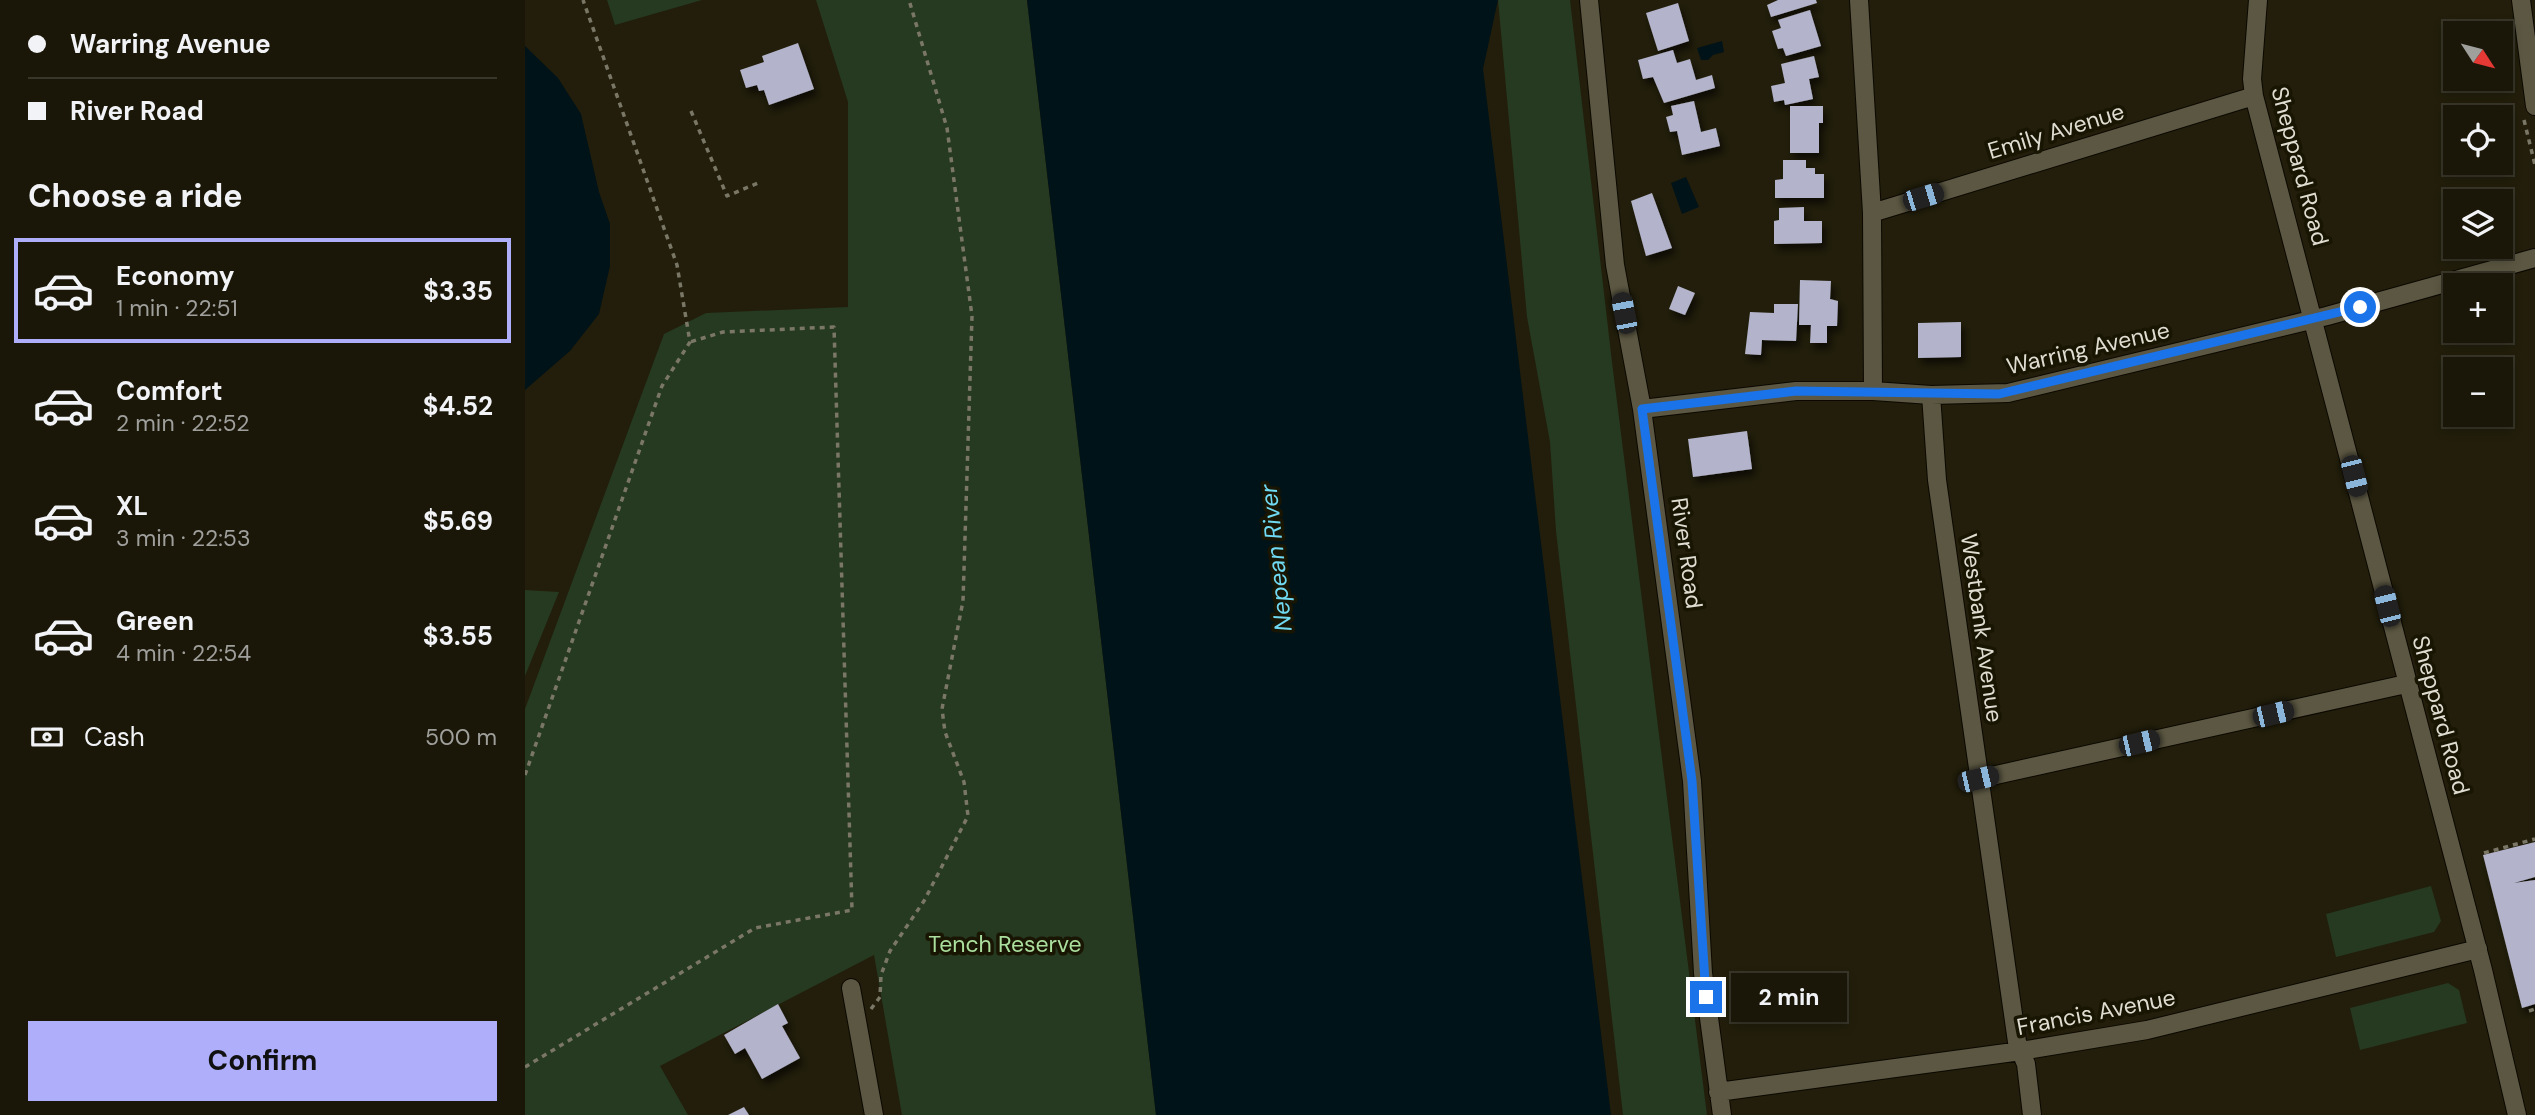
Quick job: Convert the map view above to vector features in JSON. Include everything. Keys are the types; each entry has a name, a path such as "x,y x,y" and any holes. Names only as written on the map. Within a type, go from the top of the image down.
{"street":[{"name":"River Road","path":"1589,0 1611,238 1642,409 1692,781 1703,973 1722,1115"},
{"path":"1859,0 1872,213 1873,391"},
{"name":"Sheppard Road","path":"2258,0 2252,79 2254,96 2315,319 2406,684 2478,949 2517,1115"},
{"path":"2521,0 2535,106"},
{"name":"Emily Avenue","path":"1872,213 2254,96"},
{"name":"Warring Avenue","path":"1642,409 1785,391 1873,391 1931,395 2018,391 2315,319 2535,258"},
{"name":"Westbank Avenue","path":"1931,395 1937,480 1978,779 2021,1051 2026,1064 2032,1115"},
{"path":"1978,779 2406,684"},
{"name":"Francis Avenue","path":"1718,1092 2021,1051 2147,1030 2478,949"},
{"path":"851,988 874,1115"}],"path":[{"path":"583,0 677,265 690,342"},
{"path":"858,1029 880,997 881,975 890,951 924,901 968,816 964,782 946,732 942,709 963,601 972,316 947,128 909,0"},
{"path":"691,111 727,196 758,183"},
{"path":"525,775 662,386 690,342 723,332 834,327 852,910 755,929 525,1067"},
{"path":"2484,853 2535,839"},
{"path":"2529,1011 2535,1009"}],"green space":[{"path":"607,0 702,0 615,25"},
{"name":"Tench Reserve","path":"816,0 1027,0 1156,1115 902,1115 874,955 660,1066 688,1115 525,1115 525,709 664,334 706,313 848,307 848,102"},
{"path":"1498,0 1570,0 1612,362 1707,1115 1623,1115 1556,531 1550,442 1527,317"},
{"path":"525,590 559,592 525,676"},
{"path":"2431,886 2441,921 2434,932 2336,957 2326,914"},
{"path":"2448,983 2459,990 2467,1023 2360,1050 2350,1008"}],"water":[{"name":"Nepean River","path":"1027,0 1498,0 1483,69 1611,1115 1156,1115"},
{"path":"1722,41 1724,52 1713,55 1708,60 1701,60 1697,48"},
{"path":"525,46 558,78 581,114 599,192 610,224 610,266 599,314 570,351 525,390"},
{"path":"1686,177 1699,207 1682,214 1671,183"}],"building":[{"path":"1778,0 1816,0 1817,3 1771,17 1767,5"},
{"path":"1678,3 1689,41 1658,51 1646,13"},
{"path":"1810,10 1821,46 1786,56 1783,48 1778,49 1772,31 1781,28 1778,20"},
{"path":"798,43 814,89 769,105 764,90 759,91 757,85 746,88 740,70 764,62 762,56"},
{"path":"1673,50 1677,63 1690,59 1696,80 1712,75 1715,88 1664,103 1653,77 1643,79 1638,60"},
{"path":"1814,56 1819,77 1809,79 1813,99 1785,105 1784,100 1774,102 1771,86 1785,83 1781,64"},
{"path":"1694,101 1701,132 1716,128 1720,146 1682,155 1677,131 1670,132 1666,117 1673,115 1671,106"},
{"path":"1790,106 1823,106 1823,123 1819,123 1819,153 1790,153"},
{"path":"1783,160 1806,160 1806,168 1815,168 1815,174 1824,174 1824,198 1775,198 1775,180 1783,179"},
{"path":"1652,193 1672,248 1646,256 1631,201"},
{"path":"1804,207 1804,221 1822,221 1822,243 1774,244 1774,221 1779,220 1779,208"},
{"path":"1800,280 1831,281 1830,299 1838,301 1837,326 1827,326 1827,343 1810,343 1811,325 1799,325"},
{"path":"1678,286 1695,293 1685,315 1669,309"},
{"path":"1774,304 1798,304 1796,341 1762,340 1761,355 1745,354 1750,312 1774,313"},
{"path":"1961,322 1961,357 1918,358 1918,323"},
{"path":"1747,431 1752,469 1693,477 1688,439"},
{"path":"2535,842 2535,877 2514,883 2535,880 2535,1004 2522,1008 2483,855"},
{"path":"778,1004 788,1023 782,1026 800,1058 762,1079 745,1048 735,1054 724,1035"},
{"path":"744,1107 749,1115 728,1115"}],"route":[{"path":"1706,997 1692,781 1642,409 1796,391 1999,394 2360,307"}]}
